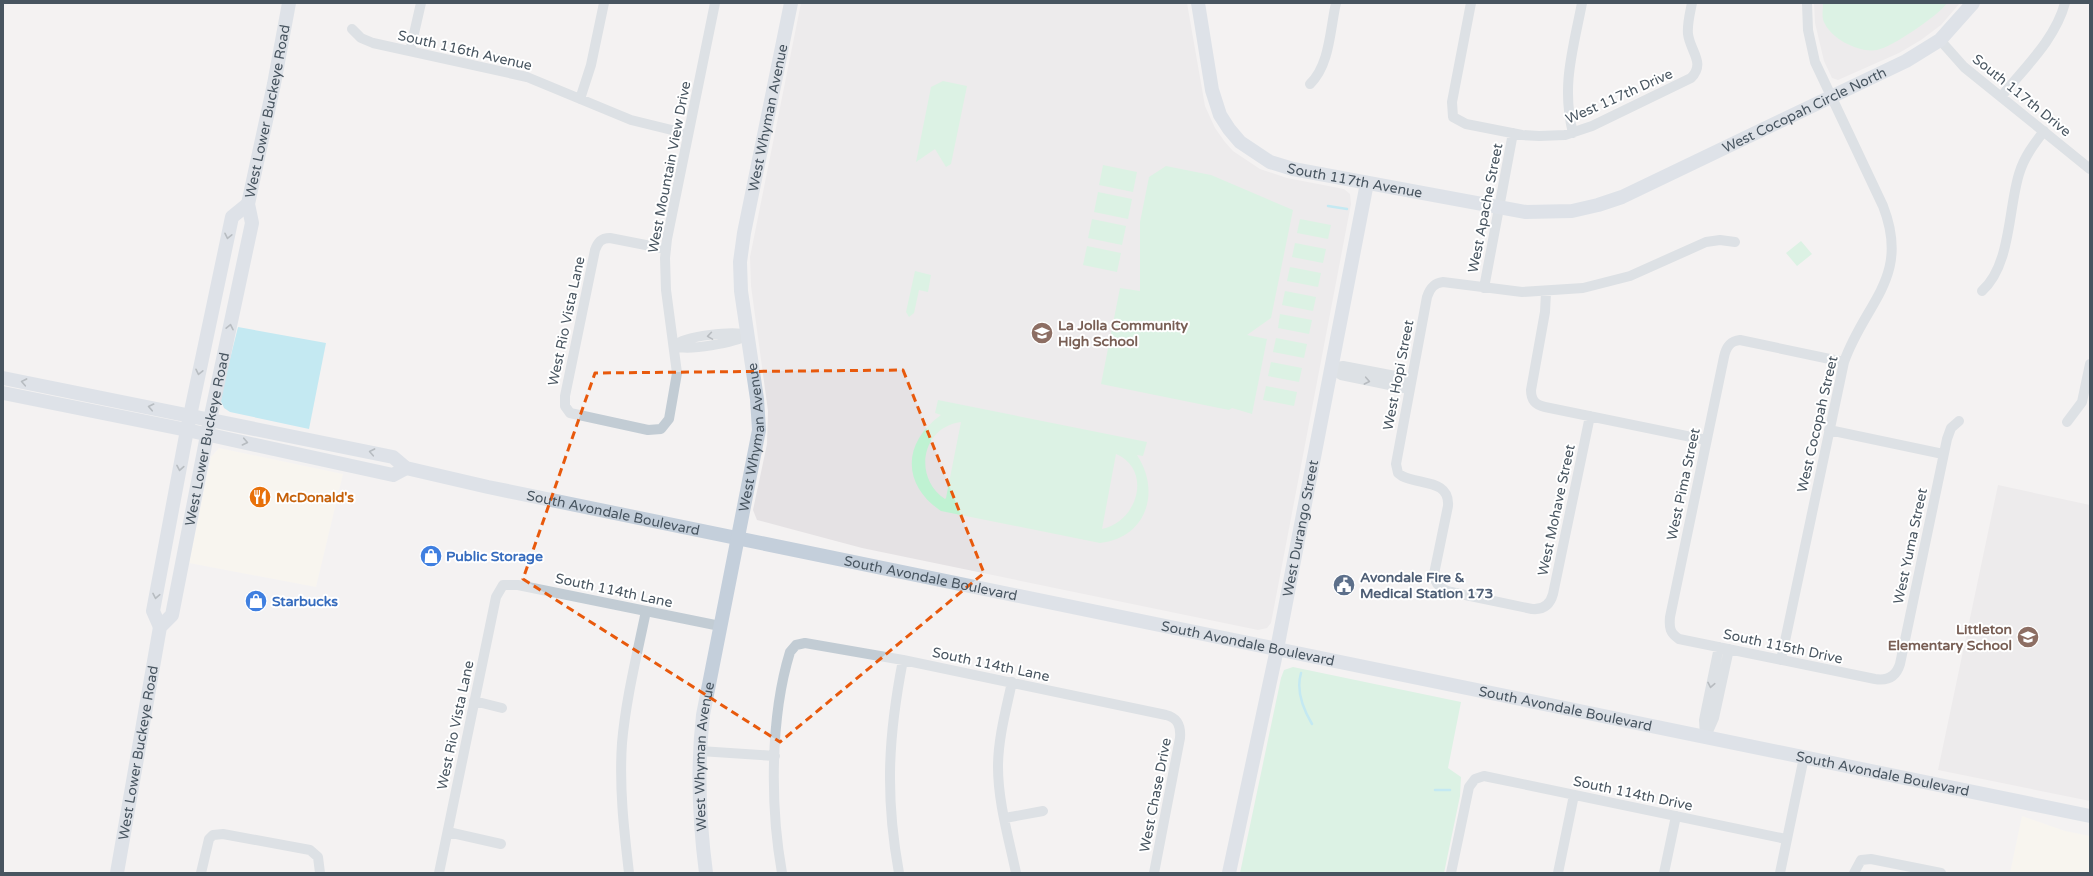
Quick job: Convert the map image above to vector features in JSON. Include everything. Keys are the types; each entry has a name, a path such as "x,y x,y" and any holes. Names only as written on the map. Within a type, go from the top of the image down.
{"main road":[{"name":"West Lower Buckeye Road","path":"117,873 160,627 172,615 207,434 252,223 248,204 274,84 289,3"},
{"name":"West Whyman Avenue","path":"706,873 699,801 700,751 706,695 759,430 757,399 741,284 741,247 791,3"},
{"name":"South 117th Avenue","path":"1198,3 1214,99 1220,115 1234,136 1254,153 1277,165 1498,208 1531,212 1559,212 1592,207 1622,197"},
{"name":"West Cocopah Circle North","path":"1622,197 1906,61 1940,40 1973,3"},
{"name":"West Durango Street","path":"1229,873 1277,649 1367,183"},
{"path":"160,627 153,611 190,415 232,217 248,204"},
{"name":"South Avondale Boulevard","path":"3,378 394,457 406,468 488,487 738,537 2090,816"},
{"name":"South Avondale Boulevard","path":"3,393 207,434 393,474 406,468"}],"street":[{"path":"410,51 421,3"},
{"path":"580,99 591,65 604,3"},
{"name":"West Mountain View Drive","path":"661,429 667,423 675,389 676,368 666,290 666,249 715,3"},
{"path":"1310,84 1319,74 1324,61 1336,3"},
{"name":"West 117th Drive","path":"1471,3 1452,102 1453,117 1466,124 1513,133 1540,136 1573,133 1592,126 1688,80 1698,69 1698,58 1690,43 1688,32 1692,3"},
{"path":"1573,133 1567,109 1567,85 1582,3"},
{"name":"West Cocopah Street","path":"1781,660 1844,362 1852,343 1885,285 1891,263 1892,244 1890,224 1883,206 1831,97 1812,50 1808,30 1807,3"},
{"path":"2001,97 2050,36 2058,21 2064,3"},
{"name":"South 116th Avenue","path":"352,29 367,41 528,77 631,120 688,134"},
{"name":"South 117th Drive","path":"1940,40 1958,62 2090,169"},
{"path":"1982,291 1997,272 2020,173 2027,155 2044,131"},
{"name":"West Apache Street","path":"1484,288 1513,133"},
{"name":"West Rio Vista Lane","path":"661,429 653,431 640,429 579,416 567,411 565,396 595,250 601,239 614,238 666,249"},
{"path":"1484,288 1509,291 1546,292 1583,288 1614,281 1647,269 1706,242 1720,240 1735,242"},
{"name":"West Hopi Street","path":"1437,584 1435,568 1448,506 1446,492 1439,486 1410,480 1398,473 1396,459 1427,296 1434,284 1448,282 1484,288"},
{"path":"1546,292 1545,312 1532,385 1533,400 1541,406 1706,440"},
{"path":"674,346 685,340 734,332 748,335"},
{"name":"West Pima Street","path":"1672,633 1669,628 1670,617 1706,440 1724,357 1731,343 1746,341 1844,362"},
{"path":"2067,422 2082,402 2090,364"},
{"path":"1331,368 1343,366 1410,384"},
{"name":"West Mohave Street","path":"1437,584 1451,592 1532,608 1545,607 1553,594 1590,416"},
{"name":"West Yuma Street","path":"1891,678 1895,674 1900,664 1943,454 1949,433 1959,421"},
{"path":"1829,430 1943,454"},
{"name":"West Rio Vista Lane","path":"439,873 496,597 503,585"},
{"name":"South 114th Lane","path":"503,585 518,585 720,626"},
{"path":"629,873 621,798 622,744 629,690 646,611"},
{"name":"South 115th Drive","path":"1672,633 1679,639 1781,660 1874,679 1891,678"},
{"name":"South 114th Lane","path":"775,756 781,698 789,657 796,645 809,644 903,660 1012,682 1166,715 1179,723"},
{"path":"1705,737 1704,720 1724,648"},
{"path":"899,873 890,813 889,770 892,724 903,660"},
{"path":"1012,682 998,757 999,788 1016,873"},
{"path":"474,701 502,708"},
{"name":"West Chase Drive","path":"1154,873 1180,738 1179,723"},
{"path":"700,751 775,756 776,827 782,873"},
{"path":"1780,873 1804,757"},
{"name":"South 114th Drive","path":"1451,873 1468,792 1474,779 1489,777 1786,839"},
{"path":"1558,873 1574,794"},
{"path":"1005,818 1043,811"},
{"path":"1664,873 1676,816"},
{"path":"448,832 501,844"},
{"path":"201,873 207,844 213,835 228,834 305,849 318,857 320,873"},
{"path":"1854,873 1861,860 1876,859 1941,873"}],"highlighted area":[{"path":"903,370 984,573 780,742 523,579 595,373"}],"shaded area":[{"name":"La Jolla Community High School","path":"801,3 1187,3 1205,106 1215,128 1225,142 1233,151 1260,169 1287,178 1344,189 1350,194 1351,204 1271,623 1267,628 1258,630 862,548 757,520 753,510 767,444 768,411 751,286 750,257"},
{"path":"1814,3 1960,3 1941,25 1921,40 1899,53 1838,80 1832,78 1824,61 1815,23"},
{"path":"219,448 343,474 316,587 189,563 211,457"},
{"name":"Littleton Elementary School","path":"1998,485 2090,505 2090,801 1938,770"},
{"path":"2022,816 2065,831 2090,836 2090,873 2010,873"}],"green space":[{"path":"1823,3 1947,3 1925,23 1903,37 1884,48 1870,50 1848,44 1840,40 1829,30 1824,22"},
{"path":"943,81 967,86 951,164 946,167 935,149 916,162 931,87"},
{"path":"1103,165 1137,172 1133,192 1099,185"},
{"path":"1166,166 1211,175 1293,210 1271,318 1247,335 1267,339 1252,414 1232,408 1229,410 1101,384 1120,288 1140,291 1140,222 1149,177"},
{"path":"1098,192 1132,199 1128,219 1094,212"},
{"path":"1092,219 1126,226 1122,245 1088,238"},
{"path":"1300,219 1331,225 1328,239 1297,233"},
{"path":"1801,241 1812,254 1797,266 1786,253"},
{"path":"1295,243 1326,249 1323,263 1292,257"},
{"path":"1087,246 1121,253 1117,272 1083,265"},
{"path":"1290,267 1321,273 1318,287 1287,281"},
{"path":"915,271 931,275 928,292 919,290 914,313 909,317 906,312"},
{"path":"1285,291 1316,297 1313,311 1282,305"},
{"path":"1280,314 1312,320 1309,334 1278,328"},
{"path":"1276,338 1307,344 1304,358 1273,352"},
{"path":"1271,362 1302,368 1299,382 1268,376"},
{"path":"1266,386 1297,392 1294,406 1263,400"},
{"path":"938,400 1147,442 1143,456 1137,455 1144,469 1148,483 1148,497 1145,511 1139,522 1129,532 1116,539 1100,543 941,511 928,500 919,488 913,476 912,463 914,450 919,438 928,426 941,415 935,413","holes":["961,422 946,498 945,499 935,490 928,479 925,467 926,454 930,443 937,433 948,426","1116,454 1127,461 1134,471 1137,482 1136,494 1132,506 1125,516 1115,524 1102,529"]},
{"path":"1293,667 1461,702 1448,768 1461,777 1460,796 1444,873 1240,873 1281,678 1284,670"}],"water":[{"path":"238,327 326,343 309,429 230,412 224,408 220,399"}],"waterway":[{"path":"1328,206 1347,209"},
{"path":"1301,673 1299,686 1301,699 1312,724"},
{"path":"1435,790 1450,790"}],"place":[{"name":"La Jolla Community High School","path":"1042,333"},
{"name":"McDonald's","path":"260,497"},
{"name":"Public Storage","path":"431,556"},
{"name":"Avondale Fire & Medical Station 173","path":"1344,585"},
{"name":"Starbucks","path":"256,601"},
{"name":"Littleton Elementary School","path":"2028,637"}]}
